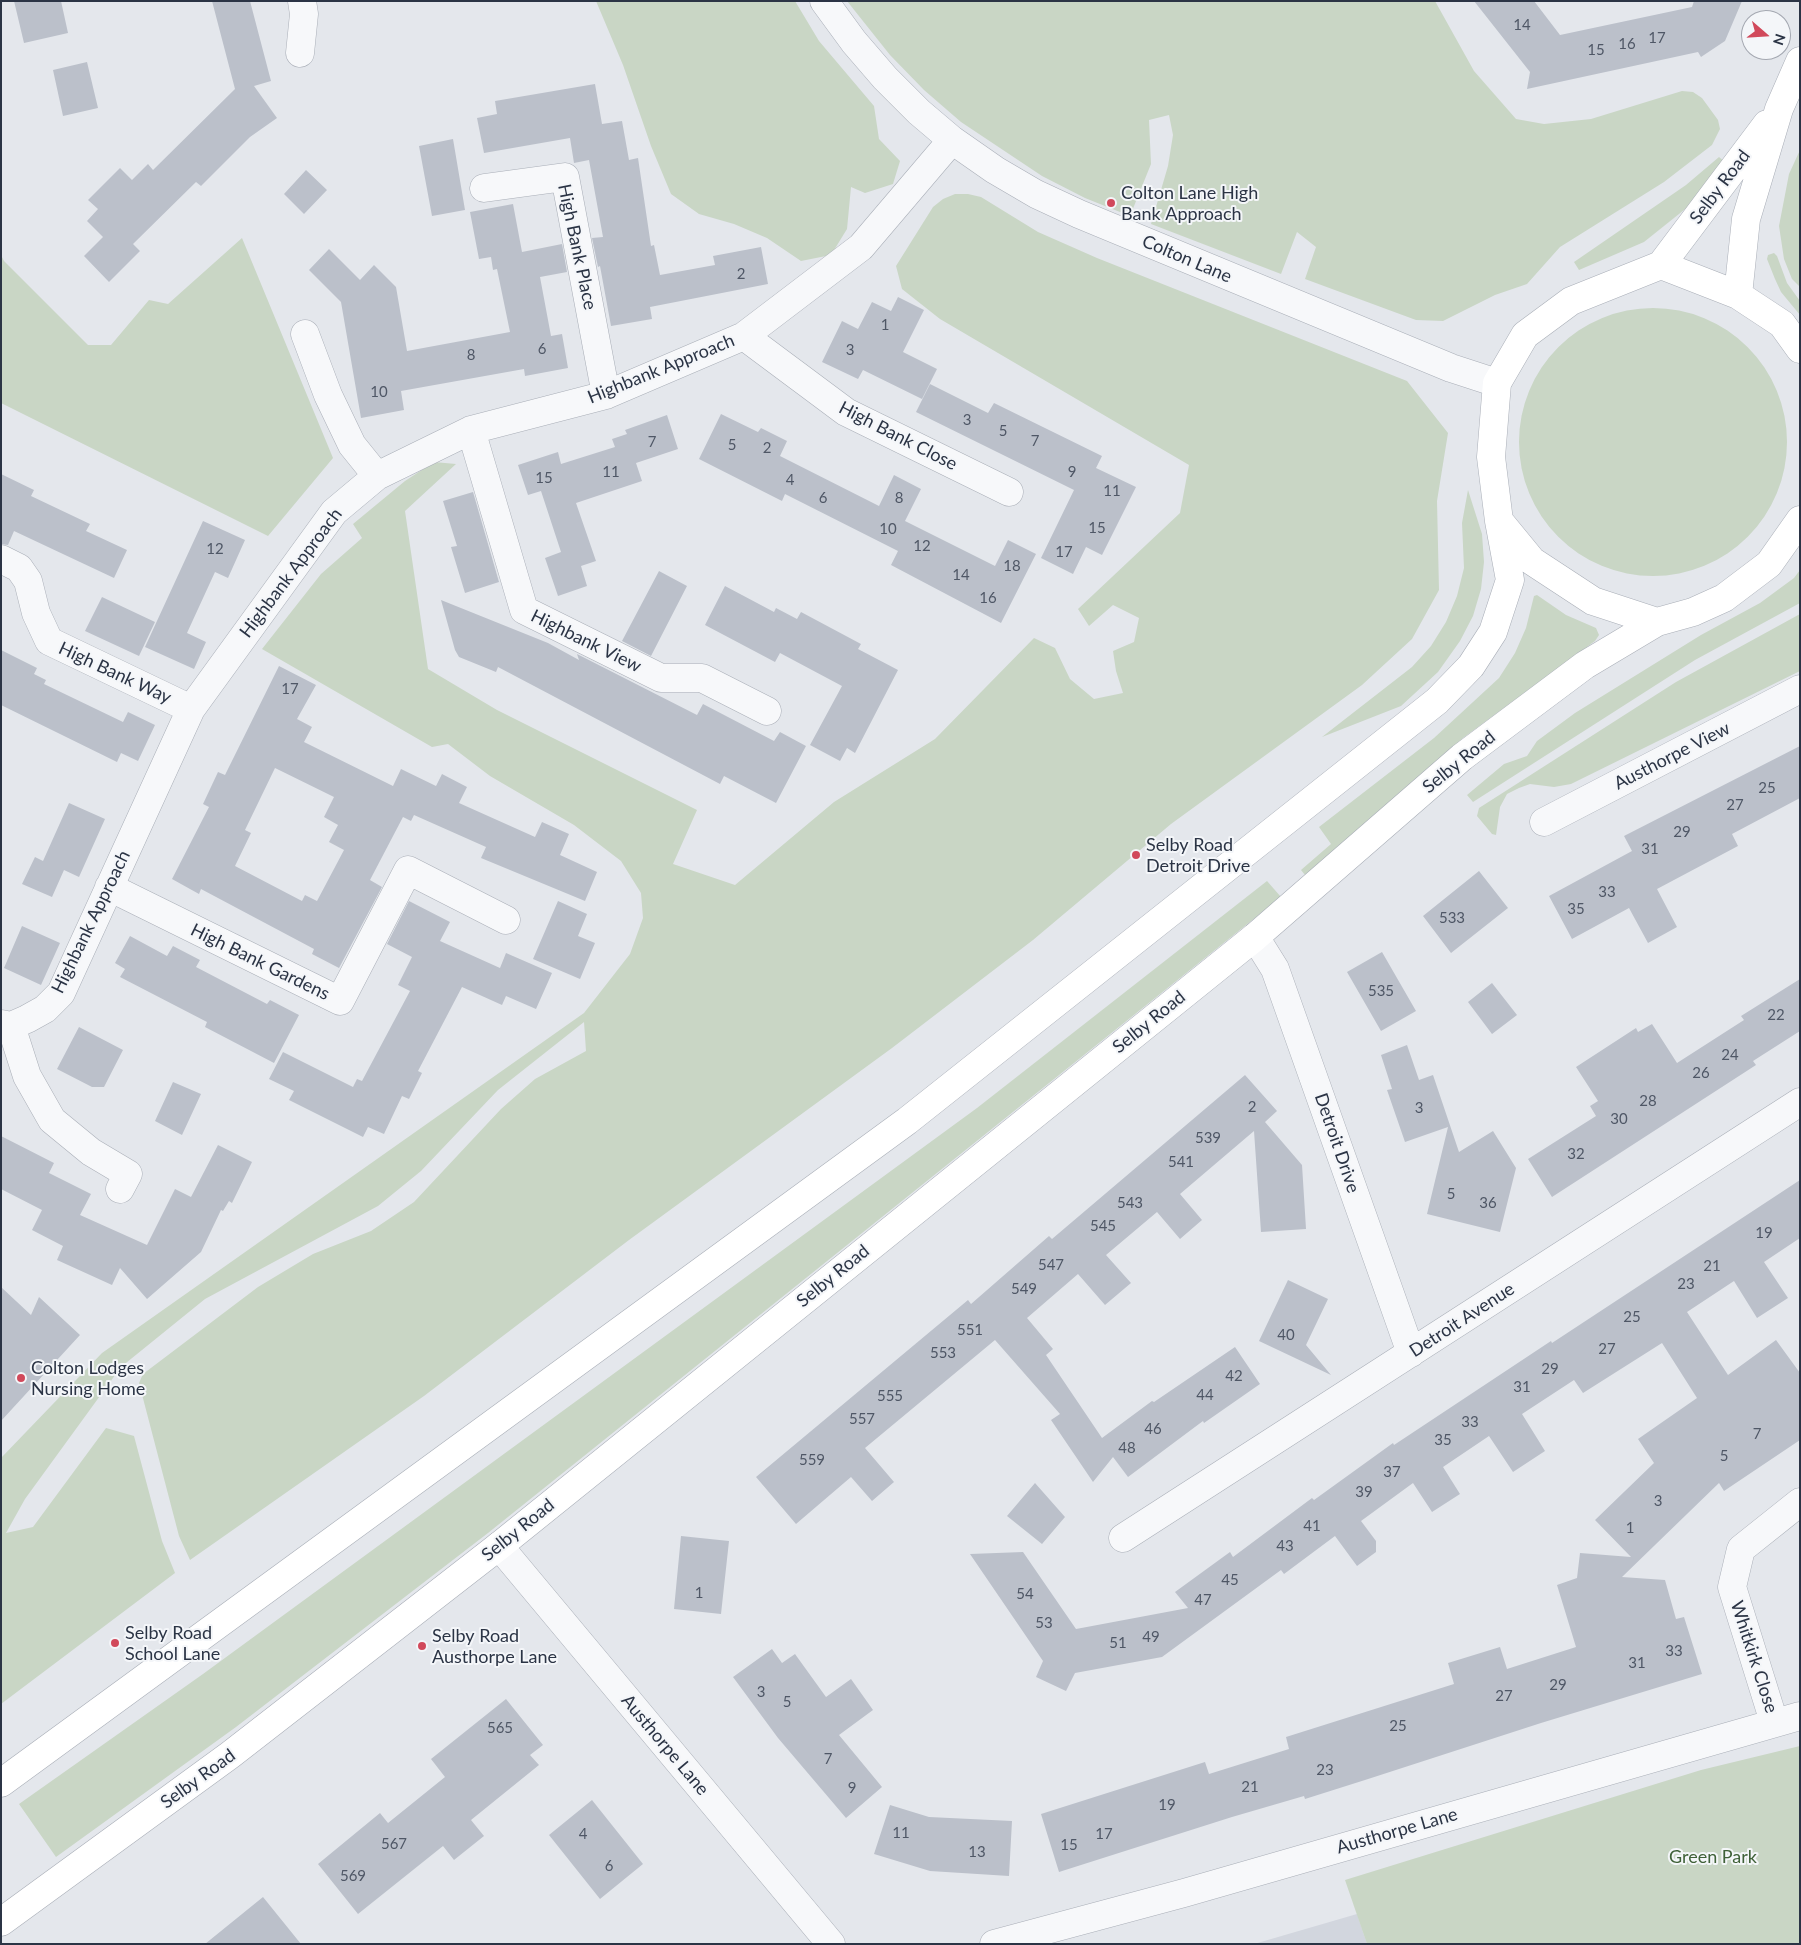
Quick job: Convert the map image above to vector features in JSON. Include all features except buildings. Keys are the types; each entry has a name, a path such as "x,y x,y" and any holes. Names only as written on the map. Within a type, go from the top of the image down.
{"main road":[{"name":"Selby Road","path":"1738,296 1746,219 1779,109 1800,61"},
{"name":"Selby Road","path":"1661,265 1779,109"},
{"path":"1,1783 907,1121 1437,701 1471,666 1493,632 1510,580 1499,520 1491,457 1497,383 1525,335 1571,301 1661,265 1738,296 1782,324 1800,349"},
{"path":"1499,520 1532,560 1592,601 1657,622"},
{"name":"Selby Road","path":"1,1922 230,1755 499,1546 1255,937 1462,757 1585,665 1657,622 1692,612 1724,598 1769,564 1800,520"}],"street":[{"path":"300,54 304,14 302,1"},
{"name":"Colton Lane","path":"824,1 854,42 885,78 952,140 995,170 1036,194 1079,214 1451,368 1497,383"},
{"name":"Highbank Approach","path":"120,1189 128,1174 91,1152 52,1120 27,1076 6,1025 45,1009 61,993 190,709 334,512 377,476 471,430 606,395 744,336 861,247 952,140"},
{"name":"High Bank Place","path":"484,188 566,177 606,395"},
{"path":"305,334 328,394 352,445 377,476"},
{"name":"High Bank Close","path":"744,336 846,412 1009,492"},
{"name":"Highbank View","path":"471,430 524,610 661,678 702,678 767,711"},
{"name":"High Bank Way","path":"1,559 18,568 28,581 36,613 48,641 190,709"},
{"name":"Austhorpe View","path":"1544,822 1800,689"},
{"name":"High Bank Gardens","path":"109,887 340,1001 408,870 506,920"},
{"name":"Detroit Drive","path":"1255,937 1276,969 1411,1352"},
{"name":"Detroit Avenue","path":"1123,1538 1800,1102"},
{"name":"Whitkirk Close","path":"1787,1719 1732,1587 1742,1549 1800,1502"},
{"name":"Austhorpe Lane","path":"499,1546 831,1944"},
{"name":"Austhorpe Lane","path":"994,1944 1184,1893 1787,1719"}],"shaded area":[{"path":"1357,1914 1367,1944 1254,1944"}],"green space":[{"path":"596,1 795,1 819,41 874,106 879,139 900,161 893,184 865,193 851,187 847,229 831,255 801,261 767,238 734,224 699,214 671,194 651,146 623,65"},
{"path":"847,1 1435,1 1474,71 1516,119 1544,124 1591,119 1682,91 1693,92 1702,98 1718,120 1720,129 1712,145 1664,182 1560,247 1527,284 1495,295 1443,321 1416,320 1305,279 1316,247 1297,232 1281,274 1151,224 1168,166 1173,135 1169,115 1149,120 1151,164 1130,216 1085,198 1042,176 961,122 924,90 890,55"},
{"path":"1800,150 1800,287 1792,279 1784,259 1779,226 1789,174"},
{"path":"1719,157 1726,163 1689,206 1644,242 1579,270 1574,262 1686,185"},
{"path":"955,194 981,197 1038,232 1097,258 1407,381 1448,433 1437,501 1439,590 1412,639 1362,685 1171,824 1033,940 892,1048 629,1240 424,1396 190,1560 179,1536 139,1383 143,1374 258,1287 313,1254 371,1231 414,1202 501,1109 535,1079 586,1051 584,1022 498,1090 421,1171 378,1206 205,1299 121,1367 25,1499 6,1533 33,1527 106,1428 134,1436 162,1541 175,1573 1,1704 1,1458 102,1353 584,1013 630,954 643,918 641,893 621,861 574,825 490,776 448,744 432,747 262,649 321,574 362,538 353,524 405,481 434,462 456,464 405,511 428,669 497,710 697,810 673,864 735,885 834,802 935,739 1034,638 1055,648 1070,679 1094,699 1123,693 1116,671 1113,651 1134,642 1139,618 1113,605 1089,626 1078,609 1180,513 1189,465 940,319 902,289 896,266 933,207 943,199"},
{"path":"242,238 333,458 268,536 1,403 1,255 4,261 88,345 111,345 149,300 168,304"},
{"path":"1774,253 1777,256 1787,283 1800,301 1800,315 1781,292 1775,279 1767,259 1768,255"},
{"path":"1653,308 1679,311 1704,318 1738,338 1748,347 1757,357 1777,391 1784,416 1787,442 1784,468 1777,493 1757,527 1748,537 1738,546 1704,566 1679,573 1653,576 1627,573 1602,566 1568,546 1558,537 1549,527 1529,493 1522,468 1519,442 1522,416 1529,391 1549,357 1558,347 1568,338 1602,318 1627,311"},
{"path":"1468,490 1482,534 1484,562 1481,589 1473,616 1460,641 1438,672 1401,706 1322,737 1412,667 1431,646 1446,622 1457,596 1464,568 1462,523"},
{"path":"1800,570 1800,603 1695,660 1473,802 1467,795 1504,764 1527,756 1537,741 1575,713 1701,635 1760,603 1794,578"},
{"path":"1537,595 1566,615 1596,628 1599,635 1595,641 1463,738 1305,875 1301,870 1331,844 1319,827 1434,738 1499,678 1515,653 1526,628 1534,596"},
{"path":"1800,614 1800,671 1571,784 1554,787 1530,784 1507,794 1500,807 1496,835 1492,834 1477,816 1479,808 1676,682"},
{"path":"1267,881 1281,897 488,1533 236,1727 56,1857 19,1804 203,1674 977,1108"},
{"name":"Green Park","path":"1800,1746 1800,1944 1367,1944 1345,1880 1701,1770"}],"place":[{"name":"Colton Lane High Bank Approach","path":"1111,203"},
{"name":"Selby Road Detroit Drive","path":"1136,855"},
{"name":"Colton Lodges Nursing Home","path":"21,1378"},
{"name":"Selby Road School Lane","path":"115,1643"},
{"name":"Selby Road Austhorpe Lane","path":"422,1646"}]}
